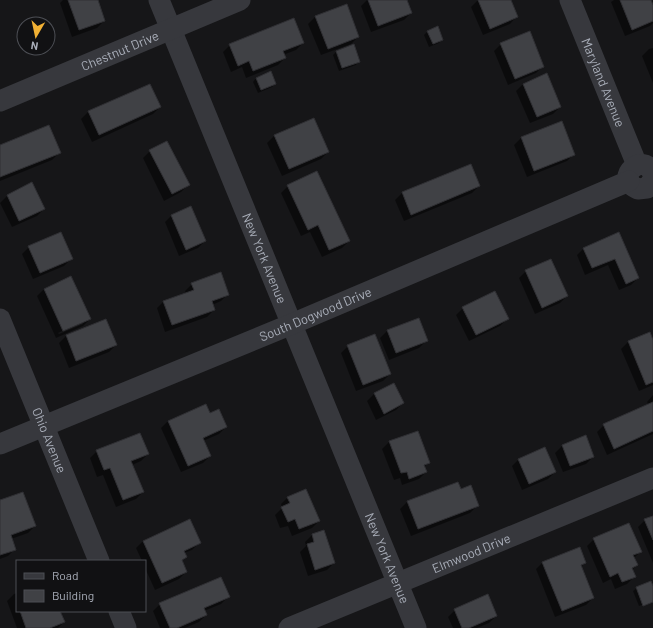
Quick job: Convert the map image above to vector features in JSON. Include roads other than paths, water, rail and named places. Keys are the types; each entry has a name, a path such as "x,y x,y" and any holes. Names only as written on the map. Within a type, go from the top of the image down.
{"street":[{"name":"New York Avenue","path":"160,0 416,628"},
{"name":"Chestnut Drive","path":"0,101 240,0"},
{"name":"Maryland Avenue","path":"570,0 645,181"},
{"name":"South Dogwood Drive","path":"0,444 645,181"},
{"name":"Ohio Avenue","path":"0,319 99,560"},
{"name":"Elmwood Drive","path":"290,628 653,478"},
{"path":"119,612 126,628"}]}
